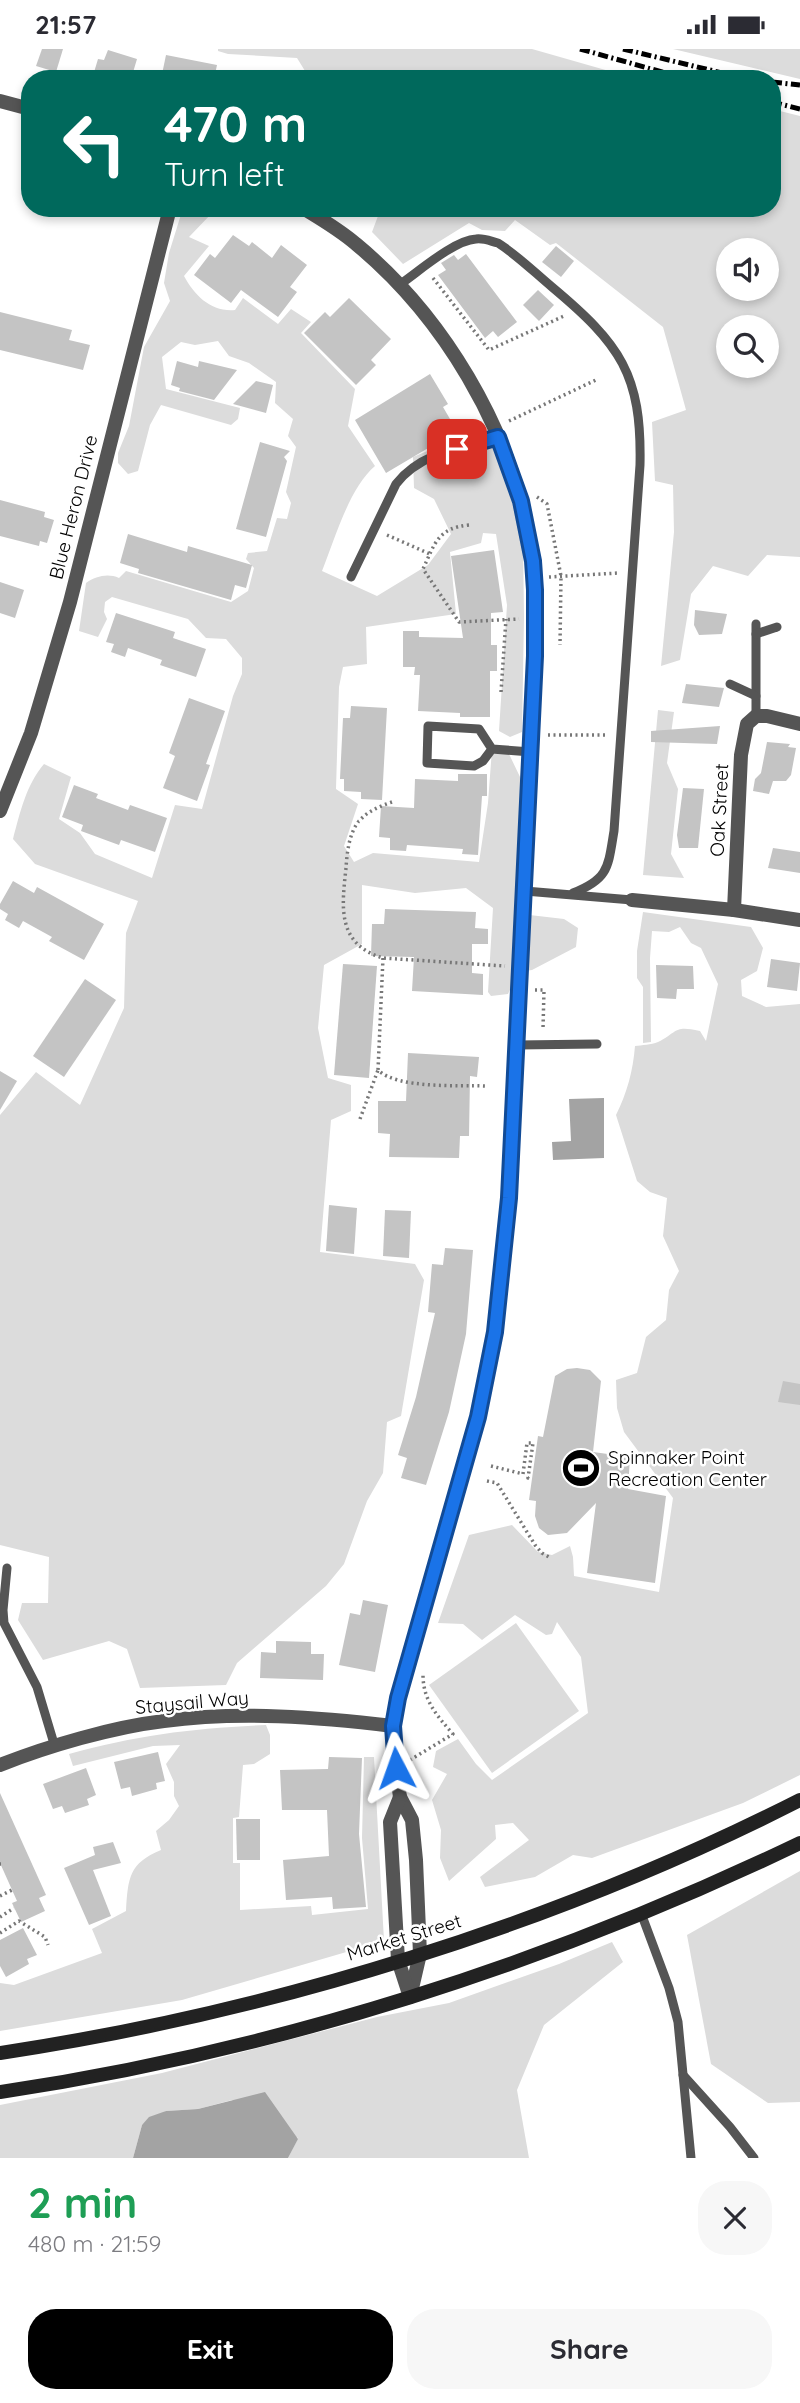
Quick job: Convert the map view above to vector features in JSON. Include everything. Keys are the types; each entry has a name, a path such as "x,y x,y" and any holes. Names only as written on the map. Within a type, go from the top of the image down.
{"main road":[{"name":"Market Street","path":"0,2053 94,2038 161,2023 280,1994 420,1954 524,1918 653,1868 800,1800"},
{"path":"0,2092 230,2047 410,1997 560,1945 723,1879 800,1843"}],"street":[{"path":"0,101 21,107"},
{"name":"Blue Heron Drive","path":"0,811 31,733 70,602 168,217"},
{"path":"318,217 358,245 399,285 465,374 498,437 521,501 533,561 535,656 525,891 507,1221 495,1332 467,1461 408,1659 393,1726 400,1797 412,1820 416,1860 420,1954 410,1997"},
{"path":"756,716 800,723"},
{"name":"Oak Street","path":"734,910 745,786 743,735 747,724 756,716"},
{"path":"632,899 800,920"},
{"name":"Staysail Way","path":"0,1765 128,1727 203,1718 271,1716 393,1726"},
{"path":"400,1797 390,1822 398,1960 410,1997"}],"lane":[{"path":"399,285 461,242 473,238 486,239 508,249 579,310 604,335 631,378 641,430 640,465 614,831 607,866 600,879 573,893"},
{"path":"351,576 396,484 405,474 417,463 437,455 498,437"},
{"path":"756,716 756,629 777,627"},
{"path":"730,684 756,697"},
{"path":"428,726 479,729 492,749 483,761 474,766 427,763 428,726"},
{"path":"492,749 531,752"},
{"path":"525,891 632,899"},
{"path":"517,1045 597,1044"},
{"path":"7,1568 3,1610 5,1623 37,1687 55,1747"},
{"path":"641,1913 670,1988 678,2022 691,2158"},
{"path":"683,2075 754,2158"}],"path":[{"path":"425,268 489,350 579,310"},
{"path":"504,423 598,379"},
{"path":"530,494 547,504 561,576 560,645"},
{"path":"469,525 448,529 435,543 423,569 459,622 512,619"},
{"path":"393,538 430,554"},
{"path":"547,577 633,573"},
{"path":"501,692 506,619"},
{"path":"542,735 621,735"},
{"path":"392,801 365,815 357,824 348,852 342,905 346,926 357,943 383,958 500,966"},
{"path":"360,1119 378,1070 383,958"},
{"path":"530,991 544,991 543,1029"},
{"path":"378,1070 383,1075 418,1083 485,1086"},
{"path":"491,1466 523,1474 527,1443 533,1443 528,1478 532,1478"},
{"path":"487,1481 497,1483 535,1545 549,1557"},
{"path":"405,1763 453,1734 430,1706 424,1692 423,1670"},
{"path":"0,1896 12,1890"},
{"path":"0,1917 14,1908"},
{"path":"0,1933 19,1921 45,1937 48,1945"},
{"path":"9,1929 16,1932"}],"shaded area":[{"path":"532,49 606,70 304,70 297,58 228,54 218,51"},
{"path":"673,49 800,49 800,79 781,75 781,70 762,70"},
{"path":"781,111 800,116 800,557 767,555 748,576 713,566 691,594 680,660 661,666 674,532 673,485 655,481 652,422 686,410 663,327 556,243 550,245 515,220 505,231 482,230 469,223 403,264 372,232 378,217 781,217"},
{"path":"180,217 208,217 189,237 209,246 184,276 193,290 211,305 226,310 235,310 243,298 278,324 291,309 311,322 301,333 355,389 348,426 375,466 350,500 322,571 377,596 428,565 451,534 434,499 414,488 413,457 449,442 488,438 508,480 523,539 522,732 510,737 499,731 507,605 496,534 483,533 481,543 450,552 456,614 366,627 367,664 343,667 339,687 336,789 358,804 344,846 354,862 373,853 479,862 488,803 492,749 509,754 521,779 521,914 564,919 578,928 576,947 532,970 518,972 508,994 491,996 488,992 493,908 466,888 415,893 362,885 362,944 324,965 318,1028 328,1078 351,1085 351,1111 331,1120 320,1252 415,1264 424,1280 401,1416 387,1422 383,1473 367,1501 344,1564 326,1586 237,1663 226,1685 140,1688 127,1649 109,1641 43,1660 18,1620 22,1603 48,1603 49,1557 0,1545 0,1115 36,1072 80,1105 124,1008 126,933 138,901 35,864 13,839 24,800 33,781 44,764 71,777 59,819 80,833 95,854 152,878 175,805 202,809 233,696 242,674 242,658 226,639 206,638 188,619 112,597 105,602 104,612 107,619 98,637 79,631 86,583 102,576 119,578 126,571 231,602 248,591 254,568 246,559 248,553 267,551 277,518 287,519 291,503 286,492 296,447 288,436 293,419 275,403 276,382 249,363 229,356 218,341 195,345 181,342 162,357 166,389 240,408 238,419 231,425 161,405 150,425 138,471 128,474 118,463 118,453 129,426 144,347 170,301 164,283 169,253"},
{"path":"658,710 674,712 667,763 678,789 671,854 684,878 643,875"},
{"path":"643,912 751,927 763,948 757,971 741,980 742,996 766,1007 800,1004 800,1775 743,1803 592,1858 573,1855 535,1877 485,1887 480,1877 529,1840 513,1823 495,1825 496,1839 449,1881 440,1858 441,1830 432,1800 447,1774 433,1767 436,1751 458,1739 476,1764 492,1780 588,1713 581,1657 557,1622 552,1634 546,1635 515,1615 482,1640 463,1624 438,1623 469,1535 512,1525 538,1552 552,1555 570,1546 574,1576 659,1592 673,1498 624,1432 617,1408 616,1380 637,1373 646,1337 666,1320 669,1290 679,1271 663,1236 667,1198 650,1192 637,1181 616,1115 629,1082 635,1046 658,1042 681,1029 700,1031 706,1041 718,984 701,948 691,943 680,927 669,932 652,931 651,1042 643,1043 643,987 637,978 637,951"},
{"path":"604,1098 604,1158 553,1160 552,1142 571,1141 569,1099"},
{"path":"516,1623 579,1711 492,1773 429,1685"},
{"path":"266,1725 270,1735 270,1754 254,1764 243,1765 239,1817 233,1818 233,1863 240,1863 240,1910 311,1906 312,1915 368,1909 362,1838 364,1757 374,1757 384,1941 182,2000 0,2031 0,1983 14,1985 102,1953 92,1929 126,1911 132,1873 142,1860 161,1850 156,1831 169,1820 179,1806 174,1796 174,1782 166,1764 180,1745 153,1746 73,1766 69,1754 166,1733"},
{"path":"800,1871 800,2102 768,2103 711,2064 687,1935"},
{"path":"612,1942 623,1962 544,2025 517,2090 529,2158 288,2158 298,2138 232,2100 198,2109 166,2111 142,2125 133,2158 0,2158 0,2105 162,2073 377,2017 449,2003"},
{"path":"265,2092 298,2139 288,2158 133,2158 142,2125 149,2117 166,2111 198,2109"}],"building":[{"path":"42,49 63,49 57,70 36,66"},
{"path":"108,50 137,59 134,70 95,70 98,59 104,60"},
{"path":"166,55 217,65 216,70 163,70"},
{"path":"233,235 249,246 252,242 272,258 281,245 307,265 290,287 297,292 278,317 241,290 231,303 194,275 210,254 215,258"},
{"path":"556,246 574,261 561,277 542,262"},
{"path":"466,254 517,322 498,337 493,331 485,338 438,275 446,270 441,263 454,255 458,260"},
{"path":"538,290 554,305 539,321 523,305"},
{"path":"349,298 391,339 371,360 376,365 356,385 304,333 325,312 330,317"},
{"path":"0,312 72,330 69,340 90,345 83,370 0,350"},
{"path":"177,361 198,367 199,361 237,370 214,400 179,391 180,388 171,385"},
{"path":"430,374 448,404 443,407 457,431 386,473 355,420"},
{"path":"256,381 273,385 266,413 233,404"},
{"path":"260,442 290,451 284,457 287,461 266,537 236,529"},
{"path":"0,500 45,512 44,517 54,520 47,543 40,541 39,546 0,536"},
{"path":"128,534 187,552 188,546 252,565 246,588 235,585 231,600 138,573 139,569 120,563"},
{"path":"494,550 503,612 491,613 491,645 497,645 497,671 490,671 490,717 460,717 460,713 418,711 420,675 414,675 415,667 403,667 403,631 419,631 419,637 463,638 451,556"},
{"path":"0,582 24,590 15,618 0,613"},
{"path":"695,610 727,614 722,634 699,635 694,625"},
{"path":"116,613 175,632 173,638 206,649 196,677 160,665 162,660 128,648 125,657 111,652 114,644 106,642"},
{"path":"686,684 724,688 719,707 682,703"},
{"path":"189,698 225,711 206,764 210,765 197,801 163,788 175,756 169,753"},
{"path":"351,706 387,708 382,800 361,799 361,792 344,791 344,779 340,779 343,718 350,718"},
{"path":"720,726 717,744 651,742 651,731"},
{"path":"767,742 790,744 788,747 796,748 791,775 786,781 773,781 769,794 753,791 755,779 761,773"},
{"path":"458,774 487,774 487,796 482,796 478,855 462,854 463,849 407,845 406,851 390,850 390,838 379,837 381,806 414,808 415,779 458,781"},
{"path":"74,785 98,794 96,798 128,810 130,805 167,818 155,852 121,840 119,845 81,831 83,825 62,817"},
{"path":"683,788 704,789 698,848 679,848 677,835"},
{"path":"773,848 800,852 800,873 768,868"},
{"path":"13,881 34,893 37,887 104,924 84,960 49,941 52,937 23,921 19,928 5,920 8,914 0,909 0,904"},
{"path":"385,909 476,912 475,928 488,929 488,944 472,944 472,973 483,974 483,995 412,991 414,957 371,956 372,924 384,924"},
{"path":"771,959 800,963 797,991 767,987"},
{"path":"343,964 377,966 369,1078 334,1075"},
{"path":"656,965 693,966 694,989 677,989 676,999 657,998"},
{"path":"85,979 116,1000 64,1077 33,1056"},
{"path":"408,1053 479,1057 477,1077 470,1076 469,1136 460,1136 459,1158 389,1157 390,1134 378,1133 378,1101 406,1101"},
{"path":"0,1071 17,1081 0,1110"},
{"path":"329,1205 357,1208 354,1254 326,1251"},
{"path":"385,1210 411,1211 409,1258 383,1256"},
{"path":"445,1248 473,1250 466,1334 449,1412 426,1485 401,1478 407,1458 398,1455 416,1397 435,1313 428,1312 432,1264 443,1265"},
{"name":"Spinnaker Point Recreation Center","path":"567,1369 590,1370 601,1381 593,1452 630,1457 628,1489 666,1496 655,1583 587,1573 596,1503 567,1533 548,1535 539,1528 535,1516 536,1501 529,1500 538,1436 543,1437 555,1376"},
{"path":"783,1381 800,1384 800,1405 778,1402"},
{"path":"363,1600 388,1605 375,1672 339,1665 350,1613 360,1615"},
{"path":"276,1641 311,1642 311,1654 324,1654 323,1680 260,1678 261,1652 276,1653"},
{"path":"158,1752 165,1781 156,1783 157,1789 132,1796 130,1787 121,1789 114,1762"},
{"path":"329,1757 362,1758 359,1834 366,1907 333,1909 332,1897 286,1900 283,1860 329,1856 327,1810 282,1810 280,1770 328,1769"},
{"path":"86,1768 96,1795 87,1799 89,1805 65,1813 62,1806 53,1809 43,1784"},
{"path":"0,1793 46,1895 39,1898 45,1911 21,1922 12,1903 17,1901 0,1863"},
{"path":"236,1819 260,1819 260,1860 237,1860"},
{"path":"113,1842 121,1863 93,1870 111,1916 89,1925 64,1868 95,1855 93,1847"},
{"path":"23,1928 37,1955 27,1959 29,1964 6,1977 0,1966 0,1940"}],"railway":[{"path":"580,49 655,70"},
{"path":"623,49 710,70"},
{"path":"781,83 800,85"},
{"path":"781,104 800,109"}],"place":[{"name":"Spinnaker Point Recreation Center","path":"581,1468"}],"route":[{"path":"396,1768 393,1726 398,1698 467,1461 495,1332 509,1198 524,909 535,656 533,561 515,479 498,437 457,449"}]}
